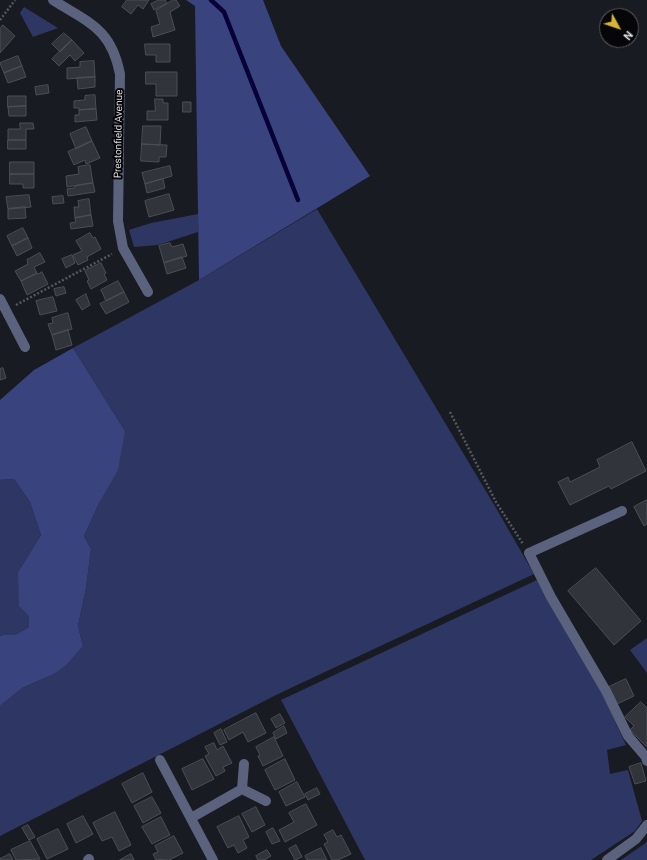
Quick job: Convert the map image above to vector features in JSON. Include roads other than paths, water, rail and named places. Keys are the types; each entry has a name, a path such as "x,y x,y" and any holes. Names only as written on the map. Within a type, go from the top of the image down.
{"street":[{"name":"Prestonfield Avenue","path":"53,0 95,26 103,33 114,50 118,60 120,74 118,221 123,248 148,292"},
{"path":"0,299 26,348"},
{"path":"622,511 529,552 551,597 606,691 628,736 646,756 647,761"},
{"path":"160,760 212,860"},
{"path":"242,788 244,764"},
{"path":"191,818 242,788"},
{"path":"242,788 266,800"},
{"path":"607,860 636,839 647,825"}],"waterway":[{"path":"211,0 224,12 298,200"}]}
